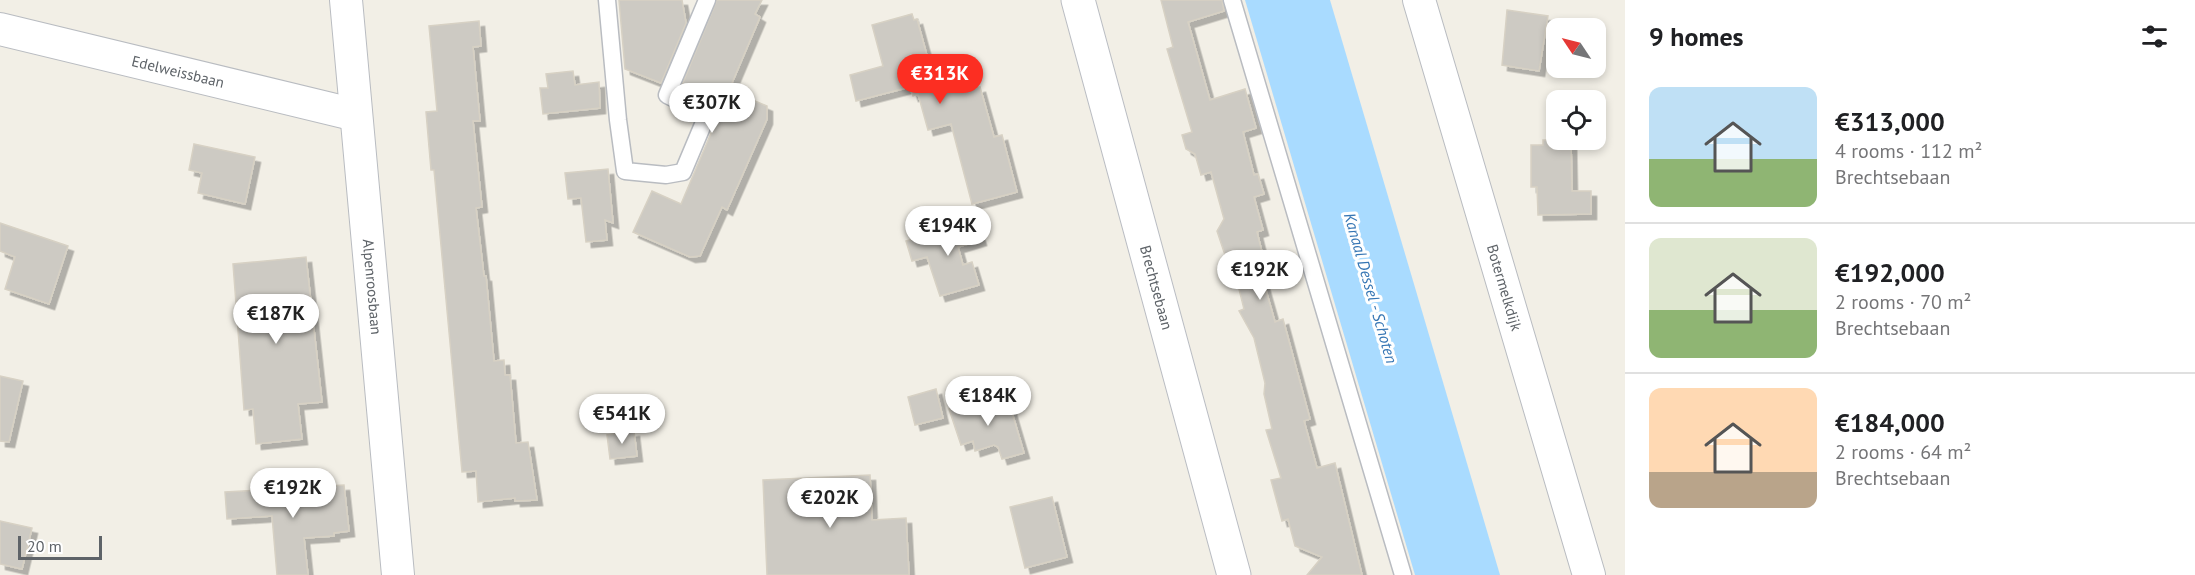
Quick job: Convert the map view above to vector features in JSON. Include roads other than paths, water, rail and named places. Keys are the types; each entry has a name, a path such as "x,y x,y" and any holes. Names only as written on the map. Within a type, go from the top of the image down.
{"main road":[{"name":"Brechtsebaan","path":"1078,0 1234,575"}],"street":[{"name":"Alpenroosbaan","path":"346,0 398,575"},
{"name":"Botermelkdijk","path":"1419,0 1589,575"},
{"name":"Edelweissbaan","path":"0,29 356,115"}],"lane":[{"path":"607,0 625,171 666,175 683,172 707,115 667,95 707,0"},
{"path":"1232,0 1403,575"}],"water":[{"name":"Kanaal Dessel - Schoten","path":"1245,0 1330,0 1500,575 1415,575"}]}
